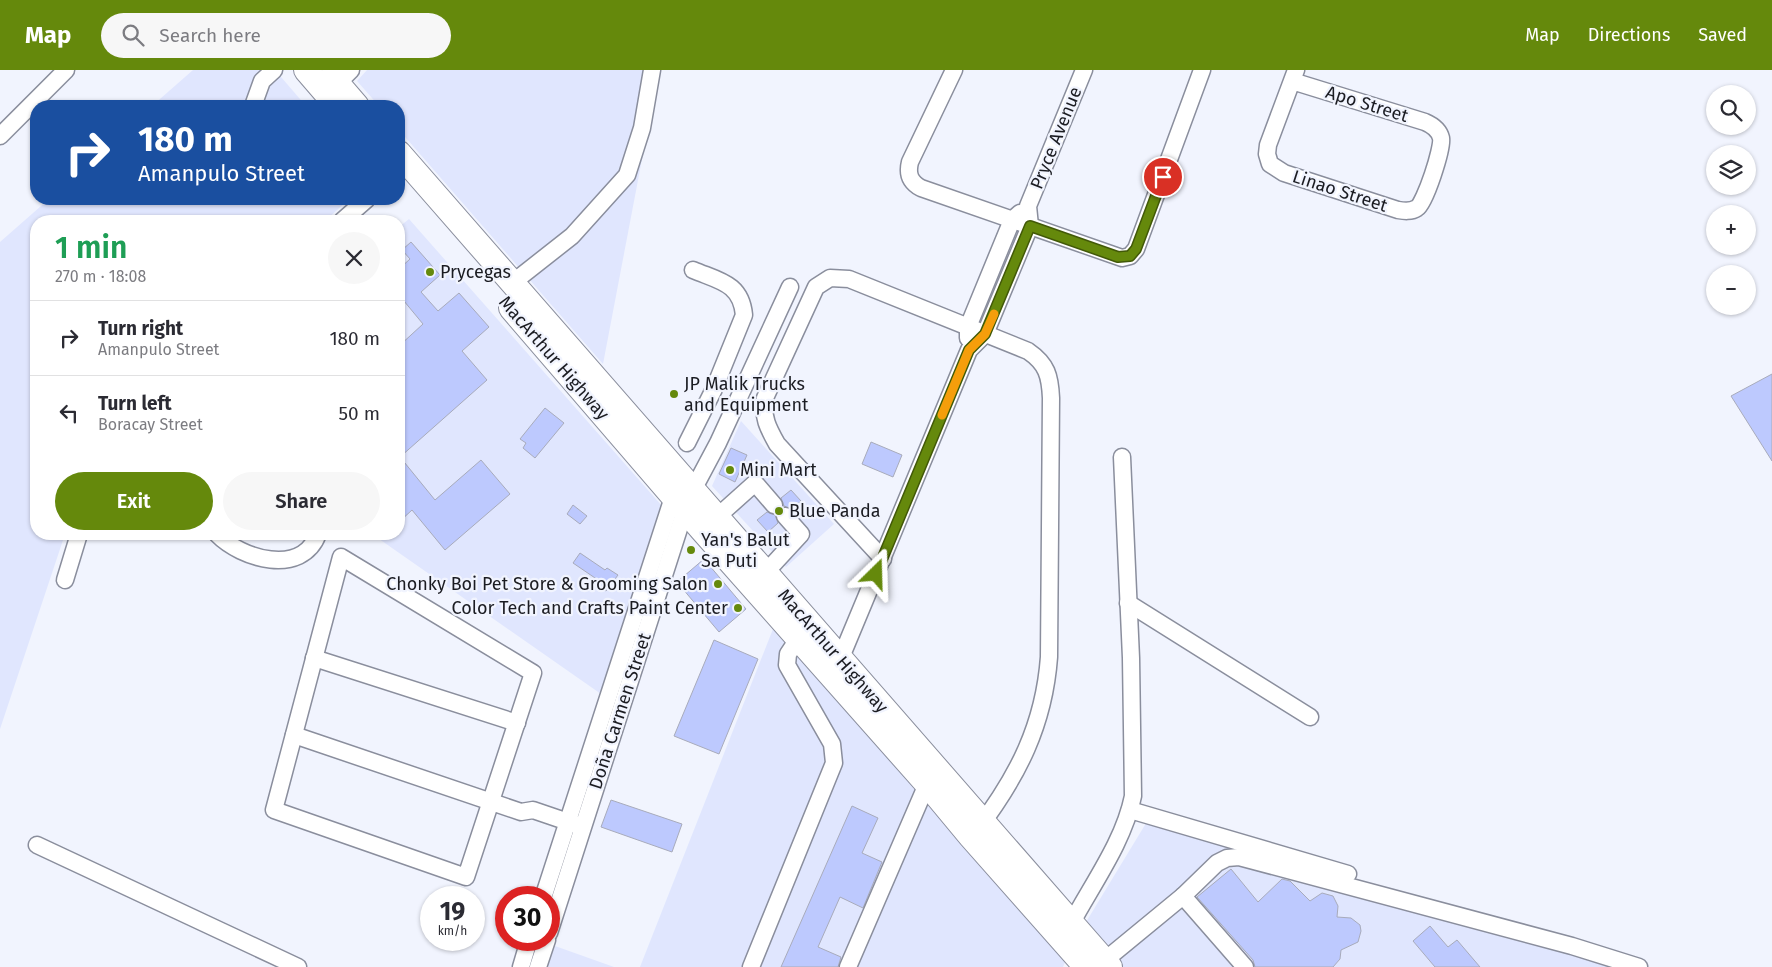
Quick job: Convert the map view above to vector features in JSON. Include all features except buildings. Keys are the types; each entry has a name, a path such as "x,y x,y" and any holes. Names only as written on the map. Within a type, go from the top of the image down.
{"highway":[{"path":"306,70 336,85 351,100"},
{"name":"MacArthur Highway","path":"405,161 505,289"},
{"name":"MacArthur Highway","path":"405,184 505,289 683,493 798,639 837,667"},
{"name":"MacArthur Highway","path":"683,493 717,517 765,573 837,667 941,792 1100,965"},
{"name":"MacArthur Highway","path":"976,830 1071,924 1100,965"}],"street":[{"path":"36,100 66,70"},
{"path":"255,100 262,81 274,70"},
{"path":"505,289 577,230 627,175 642,128 652,70"},
{"path":"954,70 910,162 909,176 912,182 921,188 1118,257 1130,256 1136,249 1202,70"},
{"name":"Pryce Avenue","path":"969,350 968,327 1012,220 1028,206 1084,70"},
{"name":"Apo Street","path":"1294,76 1425,122 1439,132 1441,144 1422,204 1412,211"},
{"name":"Linao Street","path":"1294,76 1268,145 1267,154 1270,164 1284,173 1398,210 1412,211"},
{"path":"0,136 30,106"},
{"path":"349,215 360,205"},
{"name":"Pryce Avenue","path":"837,667 969,350 985,334 1030,226 1028,206"},
{"path":"687,443 714,389 744,315 743,304 738,292 727,284 693,270"},
{"path":"883,559 777,444 765,422 763,411 765,398 816,287 830,278 849,280 1028,351 1044,364 1048,373 1051,408 1049,657 1046,688 1039,717 1017,771 1001,798 976,830"},
{"name":"Doña Carmen Street","path":"560,887 574,829 683,493 718,443 790,287"},
{"path":"1071,924 1118,838 1130,810 1132,796 1133,754 1122,457"},
{"path":"717,517 755,483 801,534 765,573"},
{"path":"65,580 77,540"},
{"path":"223,540 252,556 276,560 294,559 307,552 314,540"},
{"path":"341,557 533,673 466,877 274,810 314,658 341,557"},
{"path":"1128,603 1310,717"},
{"path":"750,967 834,763 832,744 787,665 788,654 798,639"},
{"path":"314,658 517,723"},
{"path":"294,735 521,812 530,820 574,829"},
{"path":"848,967 941,792"},
{"path":"1130,810 1515,924"},
{"name":"Doña Carmen Street","path":"548,886 574,829"},
{"path":"37,845 298,967"},
{"path":"1100,965 1183,896 1217,863 1228,858 1250,858 1572,946 1639,967"},
{"path":"1183,896 1245,967"},
{"path":"521,967 526,951"},
{"path":"538,967 543,951"}],"shaded area":[{"path":"193,70 275,70 301,100 159,100"},
{"path":"367,70 659,70 603,364 405,137 405,100 374,100 357,81"},
{"path":"42,205 342,205 332,215 31,215"},
{"path":"30,216 30,540 63,540 0,729 0,242"},
{"name":"Prycegas","path":"409,219 662,506 601,694 381,540 405,540 405,222"},
{"path":"741,421 834,524 786,567 712,486"},
{"path":"773,629 1068,955 1063,967 640,967"},
{"path":"1148,820 1650,967 1121,967 1083,927"},
{"path":"560,948 614,967 547,967 553,951 560,951"}],"slow traffic":[{"path":"942,415 969,350 985,334 994,314"}],"place":[{"name":"Prycegas","path":"430,272"},
{"name":"JP Malik Trucks and Equipment","path":"674,394"},
{"name":"Mini Mart","path":"730,470"},
{"name":"Blue Panda","path":"779,511"},
{"name":"Yan's Balut Sa Puti","path":"691,550"},
{"name":"Chonky Boi Pet Store & Grooming Salon","path":"718,584"},
{"name":"Color Tech and Crafts Paint Center","path":"738,608"}],"route":[{"path":"876,574 969,350 985,334 1030,226 1118,257 1130,256 1136,249 1163,177"}]}
